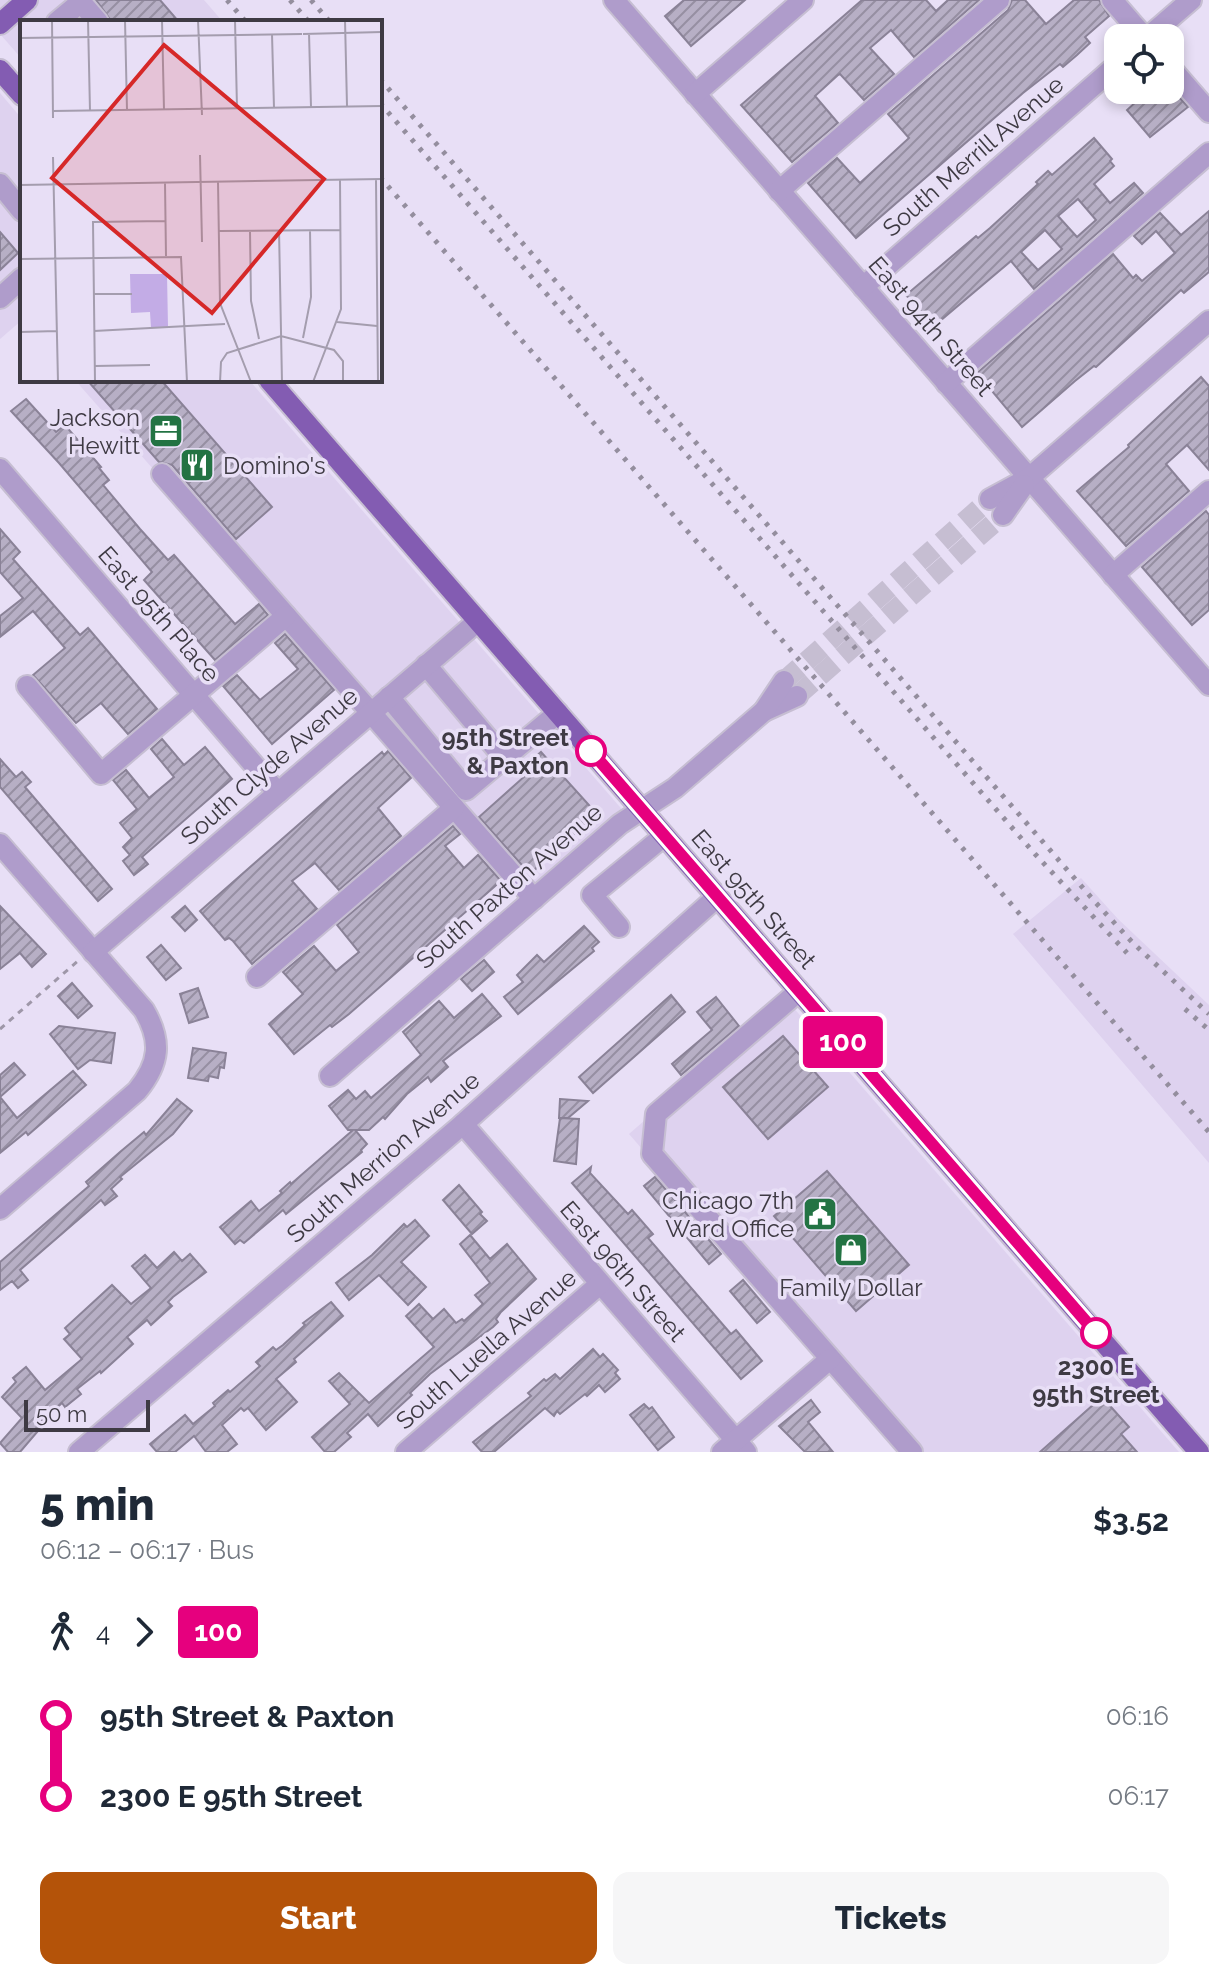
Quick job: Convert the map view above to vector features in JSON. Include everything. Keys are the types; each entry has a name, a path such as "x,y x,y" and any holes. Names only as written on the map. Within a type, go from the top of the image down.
{"main road":[{"path":"0,24 27,0"},
{"path":"0,70 20,93"},
{"name":"East 95th Street","path":"271,382 1199,1452"}],"street":[{"name":"East 94th Street","path":"614,0 1113,575 1205,673"},
{"path":"695,94 803,0"},
{"path":"779,191 999,0"},
{"path":"1112,0 1133,24"},
{"path":"1163,24 1191,0"},
{"path":"59,20 80,1 96,20"},
{"name":"South Merrill Avenue","path":"863,287 1104,76"},
{"path":"1184,83 1209,112"},
{"path":"946,383 1209,153"},
{"path":"0,184 20,209"},
{"path":"0,298 20,280"},
{"path":"996,507 1209,321"},
{"name":"East 95th Place","path":"0,469 278,793"},
{"path":"162,474 534,899"},
{"path":"1113,575 1209,491"},
{"path":"27,686 101,774 286,616"},
{"name":"South Clyde Avenue","path":"88,954 478,621"},
{"path":"426,665 505,759"},
{"name":"South Paxton Avenue","path":"330,1076 620,824 675,788 790,688"},
{"path":"389,697 466,790 558,713"},
{"path":"257,977 454,808"},
{"path":"619,927 592,895 664,836"},
{"path":"0,844 88,954 144,1010 154,1026 155,1062 148,1078 137,1091 0,1209"},
{"name":"South Merrion Avenue","path":"79,1452 463,1124 717,897"},
{"path":"799,991 656,1114 652,1154 912,1452"},
{"name":"East 96th Street","path":"463,1124 600,1284 734,1448"},
{"name":"South Luella Avenue","path":"406,1452 600,1284"},
{"path":"734,1448 830,1359"}],"path":[{"path":"0,1029 88,954"}],"shaded area":[{"path":"0,0 204,0 221,20 20,20 20,57 0,34"},
{"path":"0,93 20,117 20,322 0,339"},
{"path":"77,382 251,382 626,814 530,899"},
{"path":"1081,878 1118,919 1209,1005 1209,1163 1013,934"},
{"path":"785,998 1179,1452 906,1452 629,1134"}],"building":[{"path":"96,0 160,0 177,20 111,20"},
{"path":"684,0 745,0 691,46 665,16"},
{"path":"862,0 926,0 936,11 948,0 979,0 914,57 891,30 870,48 894,74 864,100 838,75 815,96 838,123 792,162 741,105"},
{"path":"1012,0 1025,0 1046,24 1074,0 1099,0 1109,16 1085,37 1090,43 1077,55 1063,67 1060,64 1023,93 856,238 808,183 837,158 860,183 909,138 888,114 1008,10"},
{"path":"1184,103 1188,107 1150,137 1127,110 1134,104"},
{"path":"1094,138 1112,159 1110,161 1114,166 1094,184 1110,203 1134,183 1143,193 1034,289 1011,261 934,326 906,295 976,236 978,238 990,228 1048,171 1052,175","holes":["1078,199 1096,220 1077,237 1058,216","1045,230 1062,249 1038,270 1021,252"]},
{"path":"1209,211 1209,272 1184,293 1181,290 1096,367 1022,427 977,373 1113,254 1133,278 1136,275 1142,281 1175,253 1156,231 1142,244 1134,236 1160,213 1181,235"},
{"path":"0,232 18,253 0,270"},
{"path":"1201,377 1209,386 1209,470 1187,445 1166,464 1189,491 1126,546 1077,491 1129,447"},
{"path":"89,382 163,382 272,507 236,539 172,465 159,462"},
{"path":"26,399 56,432 65,425 101,467 109,480 103,485 140,529 168,560 174,555 235,624 259,604 268,615 215,660 144,580 152,572 11,411"},
{"path":"1206,511 1209,515 1209,610 1192,625 1142,567"},
{"path":"0,529 20,552 13,559 80,635 88,628 157,709 128,734 101,703 76,723 33,675 65,648 33,611 0,637 0,616 23,598 0,572"},
{"path":"285,634 334,690 272,744 223,686 237,675 260,700 298,669 275,643"},
{"path":"162,739 184,765 205,747 232,779 142,857 148,864 134,875 123,861 130,855 123,847 132,838 120,823 137,809 113,780 126,770 149,798 174,777 151,749"},
{"path":"388,751 411,778 378,808 401,836 339,890 315,863 292,881 317,909 252,964 233,941 229,938 225,940 200,911 382,752 384,755"},
{"path":"541,752 597,814 530,874 479,817 525,776 520,770"},
{"path":"0,759 16,777 22,772 31,782 25,787 112,889 98,901 0,787"},
{"path":"453,826 460,834 445,846 464,868 478,855 501,881 349,1014 294,1054 269,1024 303,994 283,972 314,946 336,971 359,952 337,925"},
{"path":"0,906 46,954 32,967 20,953 0,969"},
{"path":"185,906 197,920 185,931 172,917"},
{"path":"584,926 599,942 592,948 594,951 518,1014 504,997 523,982 517,975 537,955 544,962"},
{"path":"161,945 181,968 166,980 147,957"},
{"path":"484,960 494,972 472,991 461,979"},
{"path":"72,983 92,1006 78,1018 58,996"},
{"path":"198,988 208,1017 189,1023 180,994"},
{"path":"482,994 501,1016 443,1061 448,1067 431,1082 428,1077 407,1094 385,1119 383,1117 369,1130 355,1130 367,1144 362,1152 286,1214 283,1210 244,1243 240,1240 235,1244 220,1227 251,1201 259,1211 353,1130 348,1130 329,1106 348,1090 356,1099 365,1091 371,1098 421,1055 403,1032 439,1001 454,1018"},
{"path":"671,995 685,1012 593,1093 579,1077"},
{"path":"716,997 739,1026 681,1075 672,1064 712,1030 697,1012"},
{"path":"59,1026 115,1033 111,1063 90,1060 78,1069 50,1034"},
{"path":"783,1036 828,1087 768,1139 723,1087"},
{"path":"193,1048 226,1053 224,1068 220,1067 218,1078 209,1076 208,1081 188,1078"},
{"path":"14,1063 25,1075 0,1097 0,1075"},
{"path":"73,1071 86,1085 28,1135 26,1132 0,1153 0,1097 17,1118"},
{"path":"177,1099 192,1111 173,1134 120,1177 122,1179 111,1189 117,1196 105,1205 101,1200 20,1270 28,1280 18,1288 12,1281 0,1290 0,1262 89,1186 86,1182 120,1152 144,1132 146,1135"},
{"path":"560,1099 588,1101 568,1118 559,1118"},
{"path":"560,1118 579,1119 576,1164 554,1161"},
{"path":"591,1167 590,1173 628,1214 632,1210 653,1234 648,1238 731,1334 736,1330 762,1361 741,1379 572,1183"},
{"path":"827,1171 909,1265 856,1311 774,1216"},
{"path":"655,1177 721,1254 709,1264 644,1186"},
{"path":"459,1185 487,1221 472,1234 443,1200"},
{"path":"415,1220 429,1236 401,1262 426,1287 408,1305 379,1275 349,1300 336,1283 372,1255 404,1224 407,1227"},
{"path":"470,1235 490,1259 507,1244 536,1279 501,1312 493,1327 430,1374 378,1426 368,1414 347,1433 351,1437 334,1452 325,1452 312,1437 350,1404 329,1381 339,1373 369,1403 434,1347 406,1316 419,1304 433,1319 444,1309 456,1323 462,1319 464,1321 483,1304 475,1295 490,1283 460,1244"},
{"path":"174,1252 182,1261 190,1254 206,1272 173,1297 168,1302 172,1306 151,1325 147,1320 127,1337 133,1344 101,1373 77,1389 81,1394 65,1407 62,1403 41,1422 44,1424 20,1452 8,1452 0,1443 22,1418 2,1397 16,1382 13,1378 26,1367 45,1390 82,1359 64,1339 70,1334 65,1328 112,1285 131,1304 151,1288 132,1266 145,1255 157,1268"},
{"path":"743,1280 770,1312 757,1323 730,1291"},
{"path":"331,1302 343,1316 276,1379 297,1402 266,1430 248,1408 244,1411 241,1408 222,1425 237,1444 227,1452 206,1452 194,1436 175,1452 157,1452 150,1444 185,1415 193,1424 215,1406 213,1403 228,1390 230,1392 260,1366 256,1362 273,1347 276,1350 283,1345 305,1325 303,1323"},
{"path":"593,1349 600,1357 603,1354 618,1370 615,1373 620,1379 605,1392 599,1385 560,1414 557,1411 554,1416 545,1408 494,1452 482,1452 473,1442 531,1396 528,1393 544,1379 546,1381 555,1374 560,1379"},
{"path":"1102,1397 1129,1427 1121,1434 1137,1452 1040,1452"},
{"path":"811,1400 820,1412 808,1422 833,1452 805,1452 779,1426"},
{"path":"644,1404 649,1409 652,1407 674,1437 658,1450 630,1415"}],"tunnel":[{"path":"784,681 990,499"},
{"path":"797,696 1003,515"}],"railway":[{"path":"227,0 244,20"},
{"path":"290,0 307,20"},
{"path":"311,0 328,20"},
{"path":"382,81 1096,903 1133,943 1209,1014"},
{"path":"382,105 1035,854 1127,953"},
{"path":"382,179 1209,1132"},
{"path":"1185,1009 1209,1030"}],"bus line":[{"name":"100","path":"591,751 1096,1333"}],"place":[{"name":"Jackson Hewitt","path":"166,431"},
{"name":"Domino's","path":"197,465"},
{"name":"95th Street & Paxton","path":"591,751"},
{"name":"Chicago 7th Ward Office","path":"820,1214"},
{"name":"Family Dollar","path":"851,1250"},
{"name":"2300 E 95th Street","path":"1096,1333"}]}
